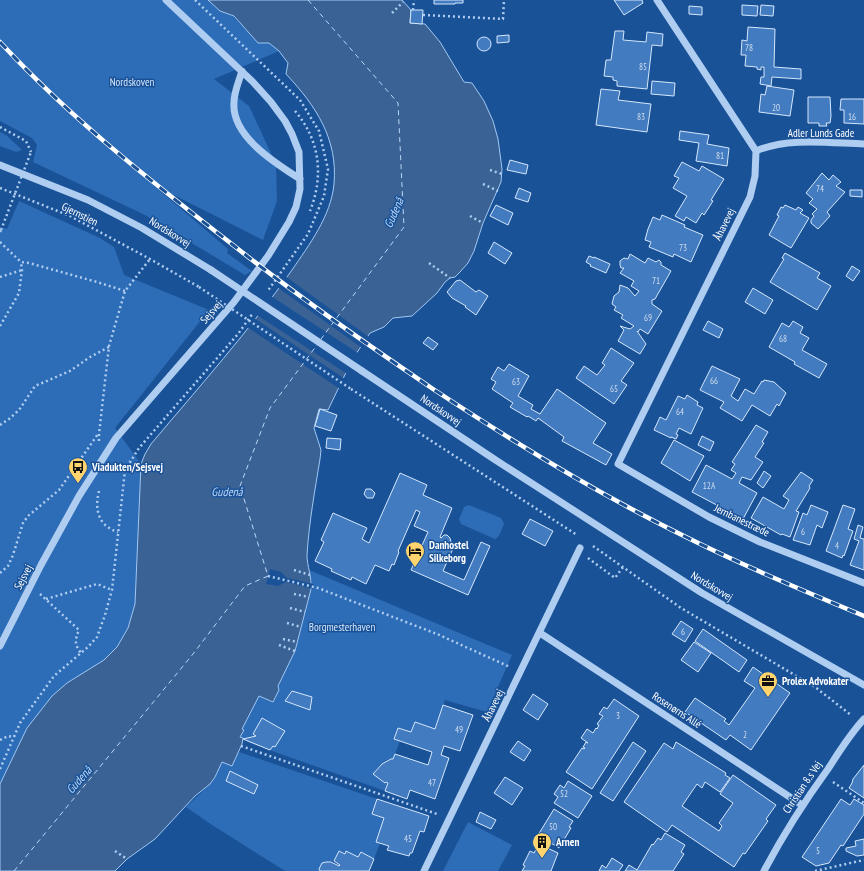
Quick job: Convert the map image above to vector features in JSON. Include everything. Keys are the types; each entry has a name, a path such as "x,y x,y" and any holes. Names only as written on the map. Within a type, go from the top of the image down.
{"street":[{"name":"Sejsvej","path":"0,646 79,496 116,438 234,302 268,256 289,222 296,207 300,189 299,152 292,134 271,102 242,71 166,0"},
{"path":"657,0 756,152"},
{"path":"242,71 234,101 234,114 240,126 248,139 266,156 300,179"},
{"name":"Adler Lunds Gade","path":"756,152 766,146 794,142 864,144"},
{"name":"Åhavevej","path":"618,464 750,197 755,176 756,152"},
{"name":"Nordskovvej","path":"0,165 95,204 142,228 211,270 494,459 702,593 864,685"},
{"name":"Jernbanestræde","path":"618,464 709,517 760,542 864,583"},
{"name":"Åhavevej","path":"424,871 580,550"},
{"name":"Rosenørns Allé","path":"540,634 802,805"},
{"name":"Christian 8.s Vej","path":"764,871 778,844 802,805 862,721"}],"path":[{"path":"195,0 300,100 319,131 328,169 324,196 308,234 264,296"},
{"path":"413,10 414,0"},
{"path":"422,15 503,19 504,0"},
{"path":"392,12 404,2"},
{"path":"0,126 26,141 31,152 0,231"},
{"path":"490,170 502,174"},
{"path":"483,184 498,191"},
{"name":"Gjernstien","path":"0,188 70,216 199,287 351,389 579,537"},
{"path":"470,216 483,223"},
{"path":"0,242 22,262 125,291"},
{"path":"101,462 98,434 109,346 125,291 150,259"},
{"path":"0,326 19,293 22,262"},
{"path":"429,263 450,278"},
{"path":"0,277 22,270"},
{"path":"0,769 20,723 54,676 97,637 106,614 112,590 125,470 139,448 238,334 255,309"},
{"path":"0,425 19,410 35,386 70,371 109,346"},
{"path":"0,573 8,566 23,523 28,516 59,490 98,434"},
{"path":"110,472 116,467 121,467 125,470"},
{"path":"100,486 97,497 97,512 102,522 110,530 118,532"},
{"path":"592,545 681,608 815,686 862,721"},
{"path":"580,550 615,578 623,567"},
{"path":"294,570 310,575"},
{"path":"268,576 318,588 438,634 521,672"},
{"path":"46,599 98,584 112,590"},
{"path":"31,586 79,630 75,641 76,646 81,653"},
{"path":"294,594 309,597"},
{"path":"290,608 305,612"},
{"path":"287,623 301,627"},
{"path":"283,639 298,642"},
{"path":"279,645 295,651"},
{"path":"0,740 8,736 13,738"},
{"path":"241,746 449,818"},
{"path":"823,775 864,803"},
{"path":"115,851 127,859"},
{"path":"815,871 864,860"}],"green space":[{"name":"Nordskoven","path":"0,0 208,0 220,11 233,16 258,43 269,43 279,51 214,79 249,106 276,164 277,201 263,240 152,184 228,249 227,253 252,271 245,275 145,215 33,162 37,145 32,138 0,121"},
{"path":"0,132 6,135 22,150 16,152 0,146"},
{"path":"19,201 100,238 114,247 124,275 209,310 115,428 141,464 135,604 128,628 117,647 104,660 67,683 27,728 0,784 0,227 7,229"},
{"path":"469,505 501,518 504,524 499,536 495,539 461,524 459,519 464,507"},
{"name":"Borgmesterhaven","path":"309,570 512,655 487,712 445,700 435,729 415,722 411,732 398,728 394,739 400,741 393,759 384,762 373,774 385,783 388,783 385,791 250,743 240,737 244,730 242,729 259,696 273,702 278,686 294,652 311,589 312,583"},
{"path":"239,752 377,799 372,814 384,818 380,843 374,859 361,852 358,857 340,851 334,861 322,863 319,869 320,871 285,871 186,807 213,781 222,762 232,766"},
{"path":"468,822 512,845 498,871 443,871"}],"water":[{"name":"Gudenå","path":"208,0 402,0 411,10 410,23 425,24 440,42 464,82 472,83 484,101 493,121 498,139 502,169 501,182 483,223 474,251 468,263 455,277 450,278 445,282 437,293 412,316 393,318 384,327 370,333 352,360 328,410 319,409 314,428 321,450 307,555 311,589 295,651 278,686 279,690 273,702 259,696 242,729 244,730 240,737 243,738 242,744 232,766 222,762 210,784 195,796 155,839 127,859 115,871 0,871 0,784 27,728 52,696 67,683 104,660 117,647 128,628 135,604 141,464 145,454 151,444 276,293 318,230 329,207 332,196 334,168 328,138 323,124 307,98 286,74 288,63 279,51 269,43 258,43 234,16 220,11"}],"pier":[{"path":"285,276 369,337 362,348 277,287"},
{"path":"271,296 358,353 347,374 257,315"},
{"path":"254,318 345,379 340,389 247,327"},
{"path":"270,569 281,572 287,578 314,584 313,589 286,582 278,586 266,584"}],"building":[{"path":"434,0 463,0 463,3 434,4"},
{"path":"614,0 642,0 643,3 624,15"},
{"path":"742,5 758,6 757,16 742,15"},
{"path":"761,5 774,6 773,16 760,15"},
{"path":"689,6 702,7 702,15 689,14"},
{"path":"411,10 423,10 422,24 410,23"},
{"path":"748,27 775,29 774,67 801,69 801,79 772,77 771,86 760,84 761,77 764,77 764,67 761,67 761,70 757,69 757,67 745,66 746,55 741,55 742,40 747,41"},
{"path":"615,31 624,31 623,40 646,42 647,32 663,34 662,46 652,45 647,89 617,86 617,81 613,80 613,77 604,76 606,60 611,60"},
{"path":"509,35 509,42 497,43 497,36"},
{"path":"481,37 487,37 491,41 491,47 487,51 481,51 477,47 477,41"},
{"path":"652,81 675,83 674,96 651,94"},
{"path":"767,86 794,90 790,116 759,112 761,94 765,95"},
{"path":"601,89 620,91 618,100 651,104 647,132 596,125"},
{"path":"808,97 830,97 831,116 830,123 826,123 827,126 819,126 819,123 808,123"},
{"path":"841,99 864,99 864,124 844,123 844,110 840,110"},
{"path":"680,131 709,135 707,144 729,148 727,166 696,161 699,143 679,140"},
{"path":"510,160 528,165 526,174 507,170"},
{"path":"682,162 699,171 702,166 724,179 711,200 713,201 704,215 702,213 696,223 686,217 684,221 675,216 687,196 673,188 679,178 674,176"},
{"path":"822,173 829,180 833,175 841,182 836,186 845,192 827,212 830,216 818,229 811,223 814,216 812,214 817,209 809,203 813,199 806,193"},
{"path":"519,188 531,193 528,202 515,198"},
{"path":"850,190 862,190 862,197 850,196"},
{"path":"496,205 513,213 508,225 490,216"},
{"path":"785,205 796,210 798,207 803,210 800,213 809,218 791,248 769,235 779,216 777,215 781,207 783,208"},
{"path":"662,215 703,235 691,262 674,254 673,257 649,247 651,242 645,240 648,229 653,217 660,220"},
{"path":"494,242 512,253 505,264 488,253"},
{"path":"785,253 820,273 817,278 831,286 817,310 770,282 784,259 782,258"},
{"path":"630,254 645,263 648,258 656,262 659,260 661,265 671,271 655,299 652,300 652,304 662,311 648,334 640,329 638,332 637,331 646,344 640,354 618,341 624,330 620,326 630,329 634,326 621,318 623,315 614,310 616,307 612,304 614,296 619,292 620,285 628,288 635,296 639,291 631,286 634,281 620,273 624,268 621,268 620,261 624,258 628,259"},
{"path":"589,256 610,264 606,273 590,266 591,265 586,262"},
{"path":"852,266 860,271 853,281 846,276"},
{"path":"460,280 476,292 479,290 488,296 476,315 465,307 466,306 452,298 447,292 456,281"},
{"path":"753,288 773,300 765,314 745,302"},
{"path":"708,321 723,329 719,338 703,330"},
{"path":"793,321 803,327 800,333 809,338 802,350 827,364 819,378 794,364 795,362 769,347 782,323 789,327"},
{"path":"428,337 438,344 433,350 423,343"},
{"path":"611,348 634,363 621,381 627,385 614,404 576,378 584,366 597,375 605,365 602,363"},
{"path":"509,364 529,376 518,396 533,405 531,409 540,414 557,389 606,423 593,443 612,454 606,465 562,441 564,437 538,418 536,421 510,407 513,403 492,389 496,382 491,379 498,367 504,371"},
{"path":"712,366 740,379 731,396 738,401 745,389 754,394 764,380 774,382 786,393 779,406 777,404 770,416 752,405 742,421 720,408 724,402 700,390"},
{"path":"687,395 698,402 697,405 703,408 691,434 679,428 676,434 678,435 676,439 654,430 660,417 666,420 678,396 685,399"},
{"path":"320,409 337,415 331,431 315,426"},
{"path":"756,425 768,432 762,442 764,443 755,457 763,462 751,480 742,477 739,483 757,493 743,519 692,492 706,465 732,479 736,473 731,470 735,464 732,462"},
{"path":"702,436 714,442 710,451 698,445"},
{"path":"327,438 341,439 340,450 326,448"},
{"path":"674,440 704,456 690,481 661,463"},
{"path":"764,471 771,476 763,488 757,483"},
{"path":"801,472 813,480 809,486 810,488 796,511 799,512 790,537 781,535 751,518 763,497 784,509 789,500 783,496"},
{"path":"400,473 427,485 423,495 452,508 440,537 441,538 444,535 447,535 451,542 455,544 443,571 464,580 481,542 490,546 468,595 411,570 428,532 414,526 420,512 416,510 398,551 399,552 394,565 392,564 389,571 375,565 366,584 352,577 351,580 331,571 332,569 315,561 324,542 321,540 333,513 367,528 362,539 369,543"},
{"path":"366,489 371,489 375,493 373,498 367,498 364,494"},
{"path":"811,505 828,512 822,528 817,525 810,545 793,540 803,513 807,515"},
{"path":"843,505 855,509 848,529 853,531 842,558 826,551"},
{"path":"530,519 553,531 545,546 522,534"},
{"path":"858,525 863,527 860,538 864,539 864,570 850,565 859,541 854,539"},
{"path":"681,621 693,629 685,642 672,634"},
{"path":"703,629 747,660 739,672 695,641"},
{"path":"694,642 711,653 698,672 681,660"},
{"path":"753,667 790,693 751,750 730,735 726,740 685,712 695,698 726,719 724,721 729,725 755,688 744,681"},
{"path":"292,691 312,697 310,710 285,701"},
{"path":"533,694 548,704 538,720 523,710"},
{"path":"614,699 639,716 592,789 566,772 582,748 585,748 583,747 586,742 588,743 581,738 587,729 593,733 596,728 597,729 599,725 597,724 603,716 599,714 604,707 607,709"},
{"path":"443,705 473,715 460,751 444,746 441,755 449,758 435,799 410,790 407,799 385,791 388,783 385,783 373,774 382,764 393,759 395,754 428,765 432,752 394,739 398,728 411,732 415,722 435,729"},
{"path":"262,718 285,731 275,747 273,746 270,750 243,739 256,736 253,734"},
{"path":"518,741 531,750 524,761 510,752"},
{"path":"633,742 646,751 613,801 600,793"},
{"path":"676,742 726,773 725,775 730,778 720,792 705,782 702,788 697,784 682,806 719,831 722,826 719,823 733,803 720,794 733,775 776,805 766,819 768,821 734,867 672,825 667,832 624,802 664,743 673,749"},
{"path":"864,765 864,798 849,788 853,779"},
{"path":"230,771 258,785 254,794 226,781"},
{"path":"505,777 523,788 512,805 494,793"},
{"path":"568,781 592,796 578,818 554,803 558,797 554,794 560,785 564,788"},
{"path":"377,799 429,816 424,832 420,831 412,853 410,853 409,856 387,850 389,846 376,842 384,818 372,814"},
{"path":"841,799 850,805 854,799 864,805 864,814 843,846 841,845 829,863 816,866 802,857"},
{"path":"554,809 573,821 569,827 571,828 559,848 538,835"},
{"path":"480,812 496,820 491,829 476,822"},
{"path":"665,833 685,845 681,852 684,854 673,871 625,871 629,865 637,870 652,844 653,845 658,838 661,840"},
{"path":"864,839 864,855 857,856 846,851 846,848 856,846 855,841"},
{"name":"Arnen","path":"539,844 558,853 551,871 522,871 525,866 523,865 530,851 534,853"},
{"path":"339,851 345,854 346,851 358,857 361,852 374,859 369,871 320,871 319,869 322,863 331,862 339,866 340,865 334,861"},
{"path":"612,858 623,865 619,871 599,871 602,865 606,868"}],"ferry route":[{"path":"308,0 398,103 404,227 321,339"},
{"path":"14,871 193,654 245,586 268,576 240,486 270,408 317,345"}],"railway":[{"path":"0,42 83,123 142,173 306,301 433,389 557,467 653,521 752,568 864,616"}],"place":[{"name":"Viadukten/Sejsvej","path":"78,484"},
{"name":"Danhostel Silkeborg","path":"415,568"},
{"name":"Prolex Advokater","path":"768,698"},
{"name":"Arnen","path":"542,859"}]}
